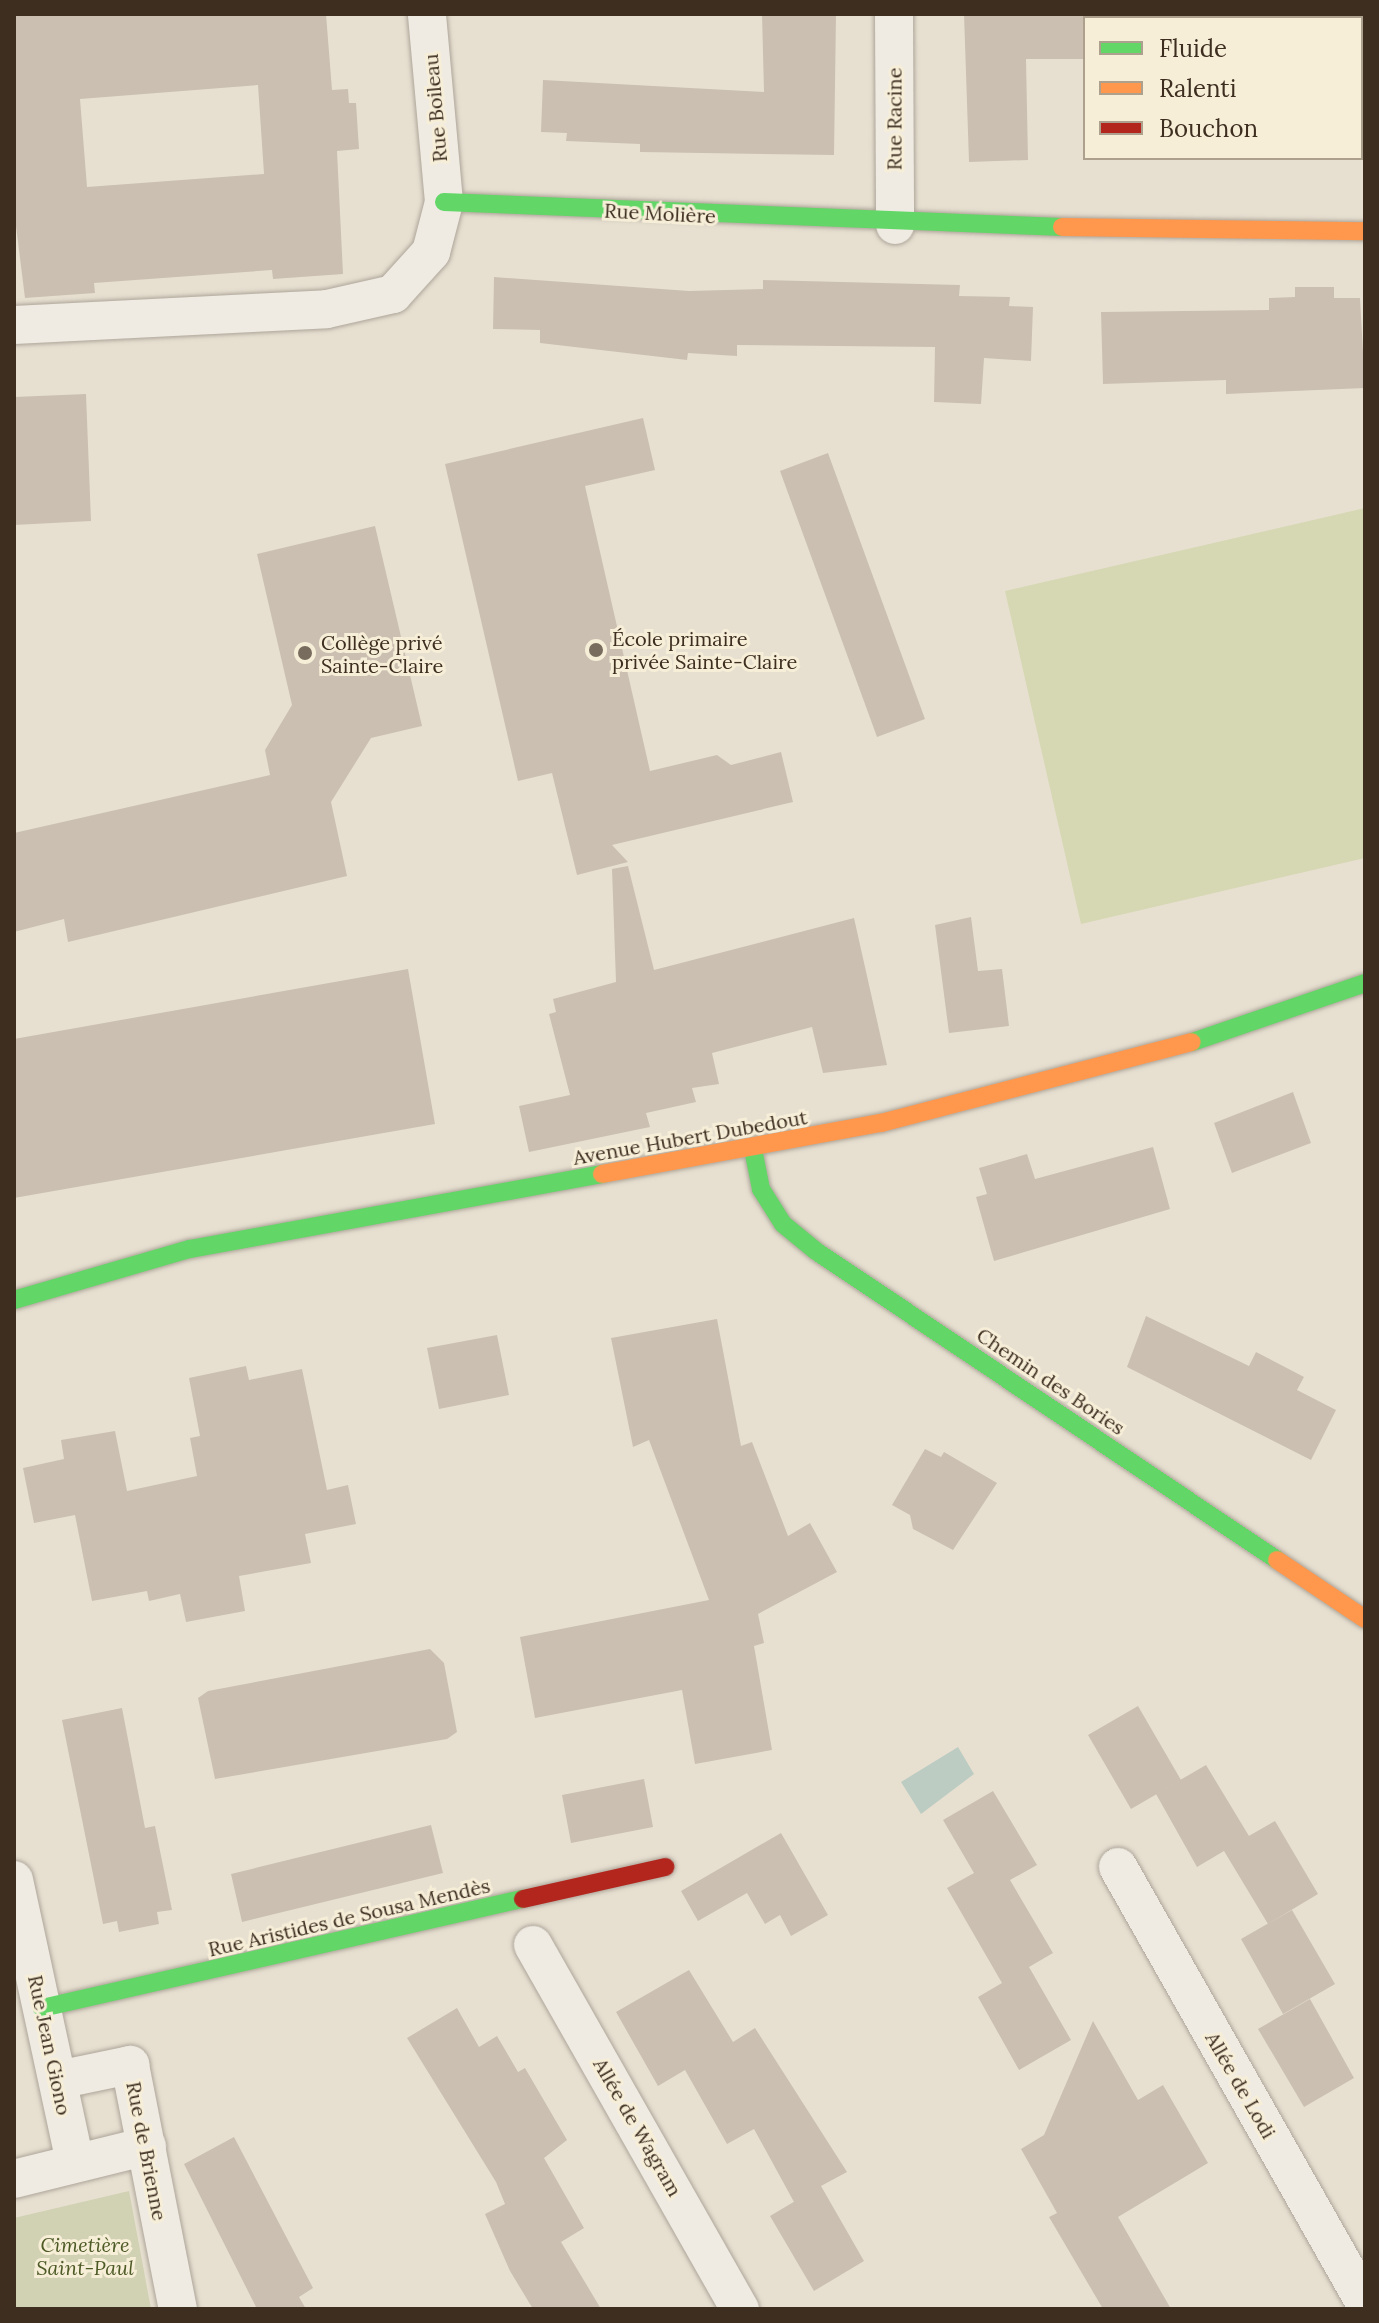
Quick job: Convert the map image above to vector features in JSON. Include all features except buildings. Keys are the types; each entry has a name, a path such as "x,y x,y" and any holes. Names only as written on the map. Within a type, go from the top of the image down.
{"street":[{"name":"Rue Boileau","path":"427,14 444,202"},
{"name":"Rue Racine","path":"894,14 895,225"},
{"name":"Rue Molière","path":"444,202 895,225 1365,231"},
{"path":"14,325 327,309 393,294 431,252 444,202"},
{"name":"Avenue Hubert Dubedout","path":"14,1300 190,1249 753,1149 1121,1066 1365,983"},
{"name":"Chemin des Bories","path":"753,1149 761,1189 783,1224 816,1251 1365,1619"},
{"name":"Rue Aristides de Sousa Mendès","path":"42,2008 665,1867"},
{"name":"Allée de Lodi","path":"1118,1867 1365,2303"},
{"name":"Rue Jean Giono","path":"14,1880 75,2163"},
{"name":"Allée de Wagram","path":"533,1945 740,2309"},
{"name":"Rue de Brienne","path":"58,2080 130,2065 178,2309"},
{"path":"14,2179 147,2146"}],"green space":[{"path":"1365,508 1365,858 1081,924 1005,591"},
{"name":"Cimetière Saint-Paul","path":"129,2191 151,2309 14,2309 14,2218"}],"shaded area":[{"path":"958,1747 974,1774 921,1814 901,1782"}],"traffic: fast":[{"path":"444,202 1062,227"},
{"path":"1192,1042 1365,983"},
{"path":"753,1149 761,1189 783,1224 816,1251 1277,1560"},
{"path":"14,1300 190,1249 602,1174"},
{"path":"42,2008 523,1899"}],"traffic: slow":[{"path":"1062,227 1365,231"},
{"path":"602,1174 881,1123 1192,1042"},
{"path":"1277,1560 1365,1619"}],"traffic: jam":[{"path":"523,1899 665,1867"}],"place":[{"name":"École primaire privée Sainte-Claire","path":"596,650"},
{"name":"Collège privé Sainte-Claire","path":"305,653"}]}
